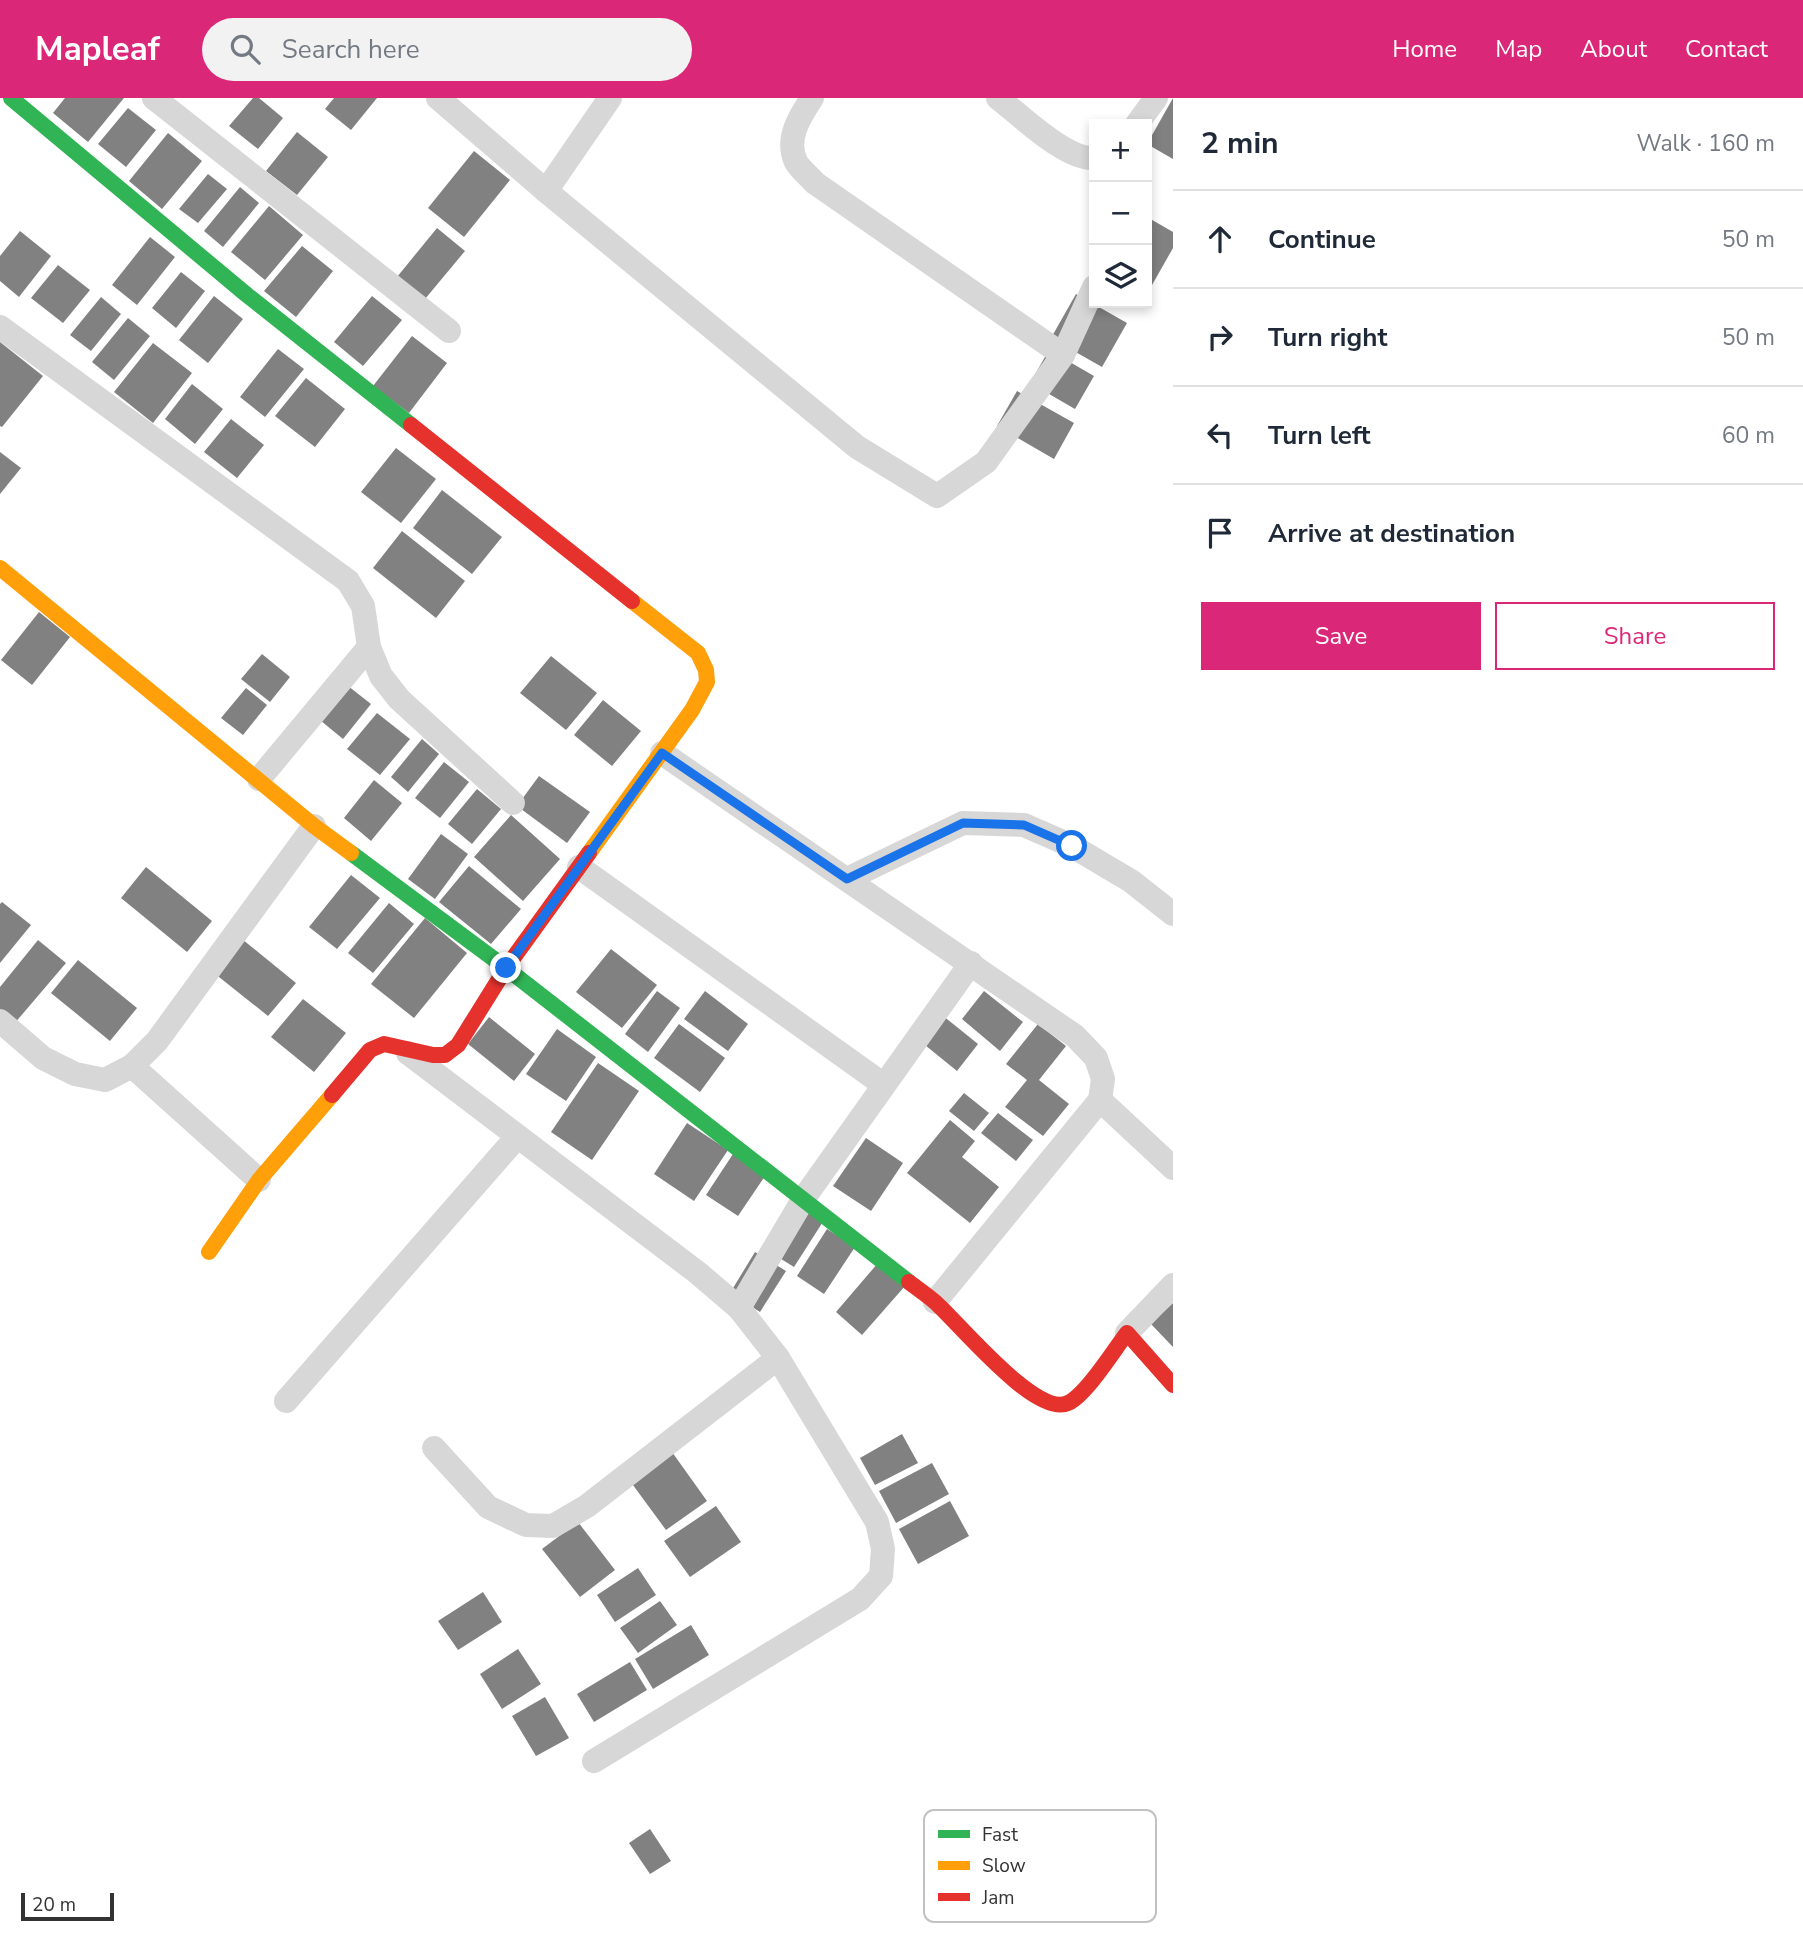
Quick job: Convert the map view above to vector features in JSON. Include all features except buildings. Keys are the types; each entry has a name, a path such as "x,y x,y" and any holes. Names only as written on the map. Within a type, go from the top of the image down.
{"street":[{"path":"11,98 247,295 698,653 707,668 708,685 506,968 458,1045 445,1055 433,1055 384,1044 370,1051 259,1180 209,1252"},
{"path":"154,98 449,331"},
{"path":"438,98 545,191 856,447 937,496 986,461 1063,355 1089,298"},
{"path":"545,191 610,98"},
{"path":"812,98 796,122 792,142 796,162 815,183 1063,355"},
{"path":"998,98 1059,145 1089,159"},
{"path":"1141,119 1156,98"},
{"path":"0,327 348,581 363,606 369,647 381,676 399,699 513,803"},
{"path":"0,568 314,826 506,968 935,1302 1020,1385 1040,1399 1054,1405 1067,1404 1080,1395 1127,1333 1173,1284"},
{"path":"259,779 369,647"},
{"path":"662,753 1075,1036 1096,1058 1103,1079 1100,1100 935,1302"},
{"path":"847,879 963,823 1024,825 1072,846 1119,874 1173,914"},
{"path":"0,1021 43,1058 75,1074 104,1080 132,1066 157,1041 314,826"},
{"path":"579,867 884,1085"},
{"path":"738,1308 804,1198 971,963"},
{"path":"398,1046 698,1273 738,1308 778,1358 877,1522 883,1549 881,1576 860,1599 594,1761"},
{"path":"132,1066 259,1180"},
{"path":"1100,1100 1173,1168"},
{"path":"286,1401 517,1137"},
{"path":"1127,1333 1173,1385"},
{"path":"434,1448 488,1507 526,1525 553,1526 587,1506 778,1358"}],"traffic: fast":[{"path":"11,98 247,295 411,425"},
{"path":"351,853 506,968 909,1282"}],"traffic: slow":[{"path":"0,568 314,826 351,853"},
{"path":"589,853 692,710 707,682 706,670 698,653 632,601"},
{"path":"209,1252 259,1180 332,1095"}],"traffic: jam":[{"path":"411,425 632,601"},
{"path":"332,1095 370,1050 384,1044 433,1055 445,1055 458,1045 506,968 589,853"},
{"path":"909,1282 935,1302 1018,1383 1054,1404 1068,1403 1083,1391 1127,1333 1173,1385"}],"route":[{"path":"506,968 662,753 847,879 963,823 1024,825 1072,846"}]}
